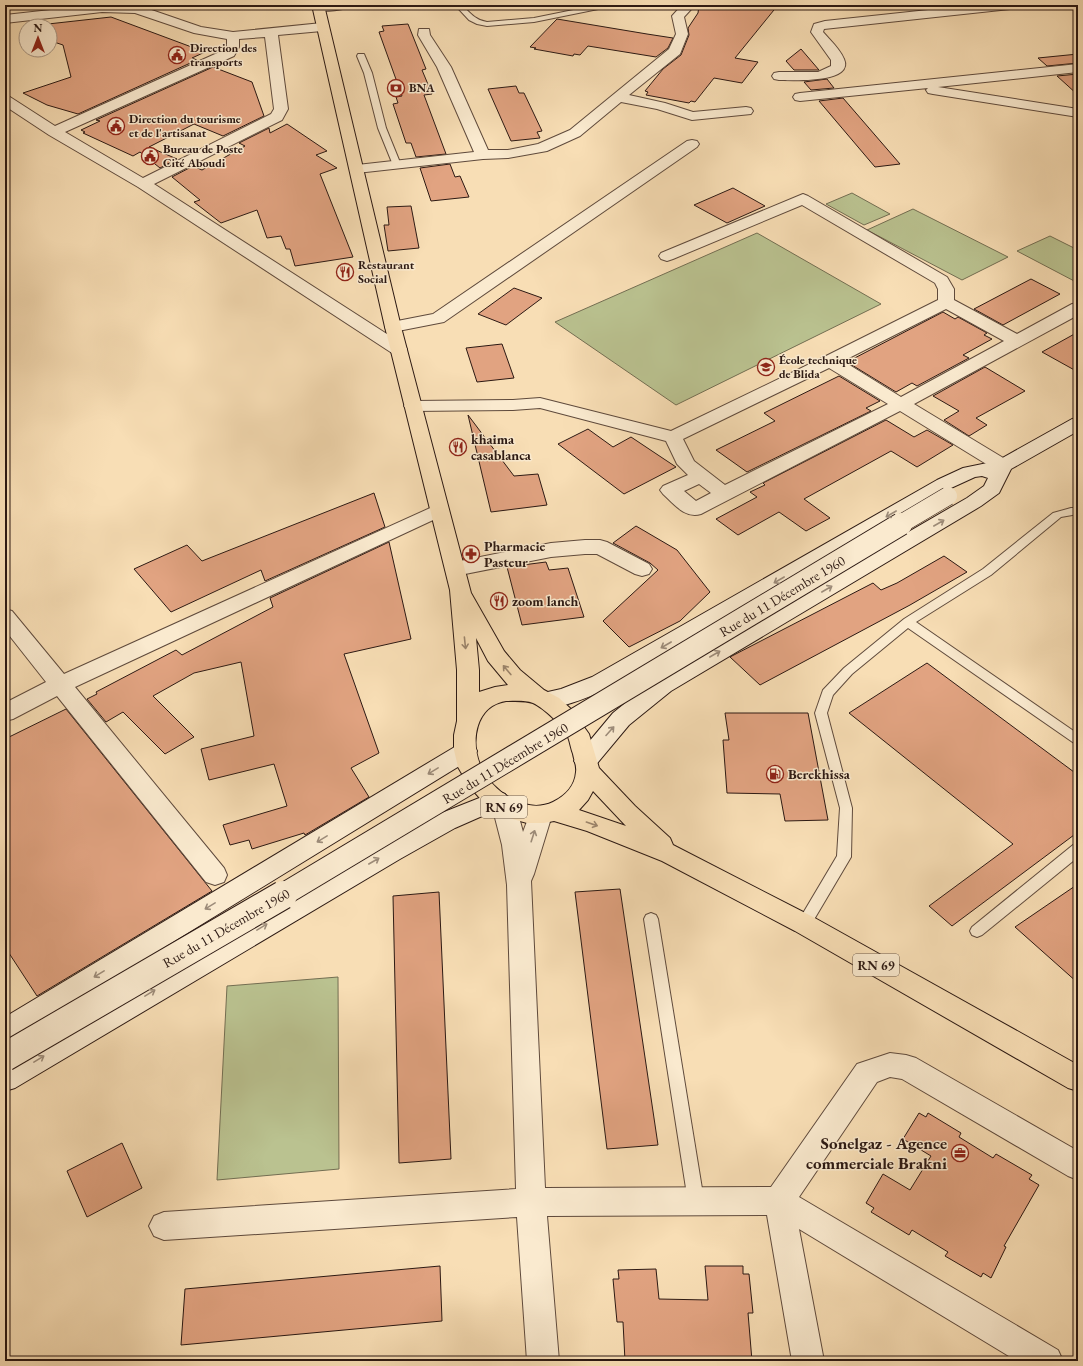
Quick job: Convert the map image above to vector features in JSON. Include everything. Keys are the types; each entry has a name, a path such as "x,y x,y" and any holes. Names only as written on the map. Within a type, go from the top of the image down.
{"main road":[{"path":"318,6 398,349 460,590 468,670 468,721"},
{"path":"460,590 496,656 512,676 566,718 578,735 587,766 585,784 579,796 569,805 548,813"},
{"name":"RN 69","path":"542,698 522,693 492,696 482,701 473,711 468,721 466,751 472,773 484,789 500,803 527,814 548,813"},
{"path":"587,766 627,813 671,854"},
{"path":"548,813 594,824 671,854"},
{"name":"RN 69","path":"671,854 804,924 1078,1079"}],"street":[{"path":"318,6 344,5"},
{"path":"357,169 483,155 508,154 542,148 574,132 675,51 682,34 678,16 689,5"},
{"path":"779,76 822,74 833,72 838,67 838,60 817,32 818,27 1010,5"},
{"path":"5,19 102,8 123,8 137,9 199,30 233,36 322,27"},
{"path":"143,184 277,117 282,108 271,32"},
{"path":"424,32 424,35 444,67 483,155"},
{"path":"54,132 229,53 233,47 233,36"},
{"path":"800,97 1078,68"},
{"path":"904,85 1078,113"},
{"path":"618,98 660,106 692,116 746,110"},
{"path":"5,100 54,132 143,184 398,349"},
{"path":"393,327 438,318 692,144"},
{"path":"667,256 803,199 941,280 946,289 946,302"},
{"path":"946,302 1017,341"},
{"path":"413,406 513,405 540,403 673,437 830,361 946,302"},
{"path":"701,476 670,490 694,510 901,404 1078,308"},
{"path":"830,361 1003,466"},
{"name":"Rue du 11 Décembre 1960","path":"5,1057 267,905 948,496 1078,423"},
{"path":"673,437 686,464 724,494"},
{"name":"Rue du 11 Décembre 1960","path":"542,698 566,696 600,683 944,484 970,472 1003,466"},
{"name":"Rue du 11 Décembre 1960","path":"587,766 621,719 639,702 663,685 974,502 992,488 1003,466"},
{"path":"5,713 62,684 440,510"},
{"path":"455,569 551,550 585,547 600,547 642,569"},
{"path":"5,616 62,684 215,875"},
{"name":"Rue du 11 Décembre 1960","path":"5,1031 466,751"},
{"path":"500,803 514,845 519,885 531,1202 542,1361"},
{"name":"Rue du 11 Décembre 1960","path":"5,1079 358,870 447,821 500,803"},
{"path":"519,885 529,849 548,813"},
{"path":"808,1361 779,1201 867,1073 890,1065 906,1067 1078,1166"},
{"path":"164,1226 531,1202 779,1201 1047,1361"}],"lane":[{"path":"458,5 471,19 478,23 487,24 534,20 608,5"},
{"path":"361,56 368,74 382,128 397,165"},
{"path":"804,924 844,857 846,808 821,712 827,693 848,671 908,622 987,572 1057,515 1071,511 1078,511"},
{"path":"908,622 1078,740"},
{"path":"977,931 1078,849"},
{"path":"651,919 696,1201"}],"green space":[{"path":"852,193 890,214 864,225 826,204"},
{"path":"913,209 1008,257 962,280 867,230"},
{"path":"757,233 881,304 676,405 555,322"},
{"path":"1050,236 1078,250 1078,283 1017,251"},
{"path":"338,977 339,1169 217,1180 227,986"}],"building":[{"path":"699,5 778,5 735,58 758,62 742,83 714,78 695,102 691,101 689,103 646,95 648,92 645,91 663,69 681,55 689,35 688,28 698,13"},
{"path":"111,17 205,52 192,58 197,60 78,114 47,105 23,93 71,77 63,45 58,43 58,23"},
{"path":"557,19 673,38 668,48 656,57 588,46 580,55 574,54 573,56 530,47"},
{"path":"408,24 426,69 422,70 432,94 424,95 446,154 416,157 411,143 406,143 393,104 398,103 396,97 402,96 379,32 384,31 382,26"},
{"path":"801,49 819,70 794,70 786,61"},
{"path":"1078,54 1078,63 1047,66 1038,58"},
{"path":"213,67 252,82 264,116 223,136 194,124 149,147 177,159 160,168 140,152 133,156 83,133 85,132 81,130 100,121 96,120"},
{"path":"1078,74 1078,95 1057,76"},
{"path":"827,79 834,88 811,90 804,82"},
{"path":"516,86 519,93 524,93 542,131 537,132 540,138 511,141 488,89"},
{"path":"843,98 900,164 875,167 819,101"},
{"path":"287,124 327,151 316,155 337,168 320,174 353,257 295,266 290,249 286,249 281,236 267,238 257,210 221,223 194,202 200,200 172,177 193,166 202,170 245,146 239,143 269,128 270,133"},
{"path":"450,164 455,177 460,176 469,197 431,201 420,168"},
{"path":"733,188 765,206 727,223 694,205"},
{"path":"411,206 419,248 388,251 384,225 389,225 387,207"},
{"path":"1031,279 1060,294 1003,325 974,309"},
{"path":"514,288 542,298 506,325 478,314"},
{"path":"943,312 955,319 958,317 987,333 984,335 992,339 963,355 969,358 917,386 912,383 896,392 847,362"},
{"path":"1078,332 1078,372 1042,352"},
{"path":"502,344 514,378 477,382 466,348"},
{"path":"985,367 1025,391 976,418 987,425 969,436 944,420 959,411 933,396"},
{"path":"839,376 880,401 866,408 871,411 747,472 716,450 775,421 764,413"},
{"path":"468,415 514,476 538,474 547,505 491,512"},
{"path":"886,420 914,437 927,430 953,445 917,467 891,451 804,499 830,518 806,531 779,512 738,535 716,519 757,497 750,492 765,485 763,483"},
{"path":"588,429 613,447 631,437 676,467 624,494 558,444"},
{"path":"374,493 385,527 265,581 261,570 171,612 134,569 187,545 202,561"},
{"path":"636,526 677,550 710,592 680,621 629,647 603,621 658,570 650,563 613,543"},
{"path":"389,542 411,639 344,654 379,753 351,768 369,797 305,835 304,833 252,849 249,840 230,845 223,825 287,806 274,764 209,780 201,749 254,736 241,662 194,673 153,696 194,737 165,754 123,712 106,722 87,699 97,694 96,692 176,650 182,655 273,607 270,598"},
{"path":"944,556 967,572 910,605 760,685 730,657 873,583 881,590 897,583"},
{"path":"546,562 549,570 568,568 584,617 522,625 507,567"},
{"path":"927,663 1078,775 1078,832 952,926 929,906 1013,844 849,713"},
{"path":"66,709 212,891 37,996 5,947 5,739"},
{"path":"725,713 808,713 828,820 785,821 780,794 727,793 723,740 729,740"},
{"path":"1078,884 1078,983 1015,927"},
{"path":"620,889 658,1145 607,1149 575,892"},
{"path":"439,892 451,1159 399,1163 393,896"},
{"path":"919,1113 926,1117 928,1113 961,1133 959,1137 993,1158 996,1154 1032,1175 1029,1179 1039,1185 1004,1246 1006,1247 991,1278 983,1273 981,1277 945,1256 948,1252 912,1230 909,1235 871,1212 874,1208 866,1203 883,1174 910,1190 931,1156 903,1139"},
{"path":"122,1143 142,1188 87,1217 67,1171"},
{"path":"440,1266 442,1321 181,1345 185,1289"},
{"path":"705,1266 743,1266 743,1274 749,1274 753,1313 748,1313 752,1361 625,1361 623,1322 617,1322 613,1279 619,1279 618,1270 656,1269 659,1299 708,1300"}],"place":[{"name":"Direction des transports","path":"177,55"},
{"name":"BNA","path":"396,88"},
{"name":"Direction du tourisme et de l'artisanat","path":"116,126"},
{"name":"Bureau de Poste Cité Aboudi","path":"150,156"},
{"name":"Restaurant Social","path":"345,272"},
{"name":"École technique de Blida","path":"766,367"},
{"name":"khaima casablanca","path":"458,447"},
{"name":"Pharmacie Pasteur","path":"471,554"},
{"name":"zoom lanch","path":"499,601"},
{"name":"Berekhissa","path":"775,774"},
{"name":"Sonelgaz - Agence commerciale Brakni","path":"960,1153"}]}
